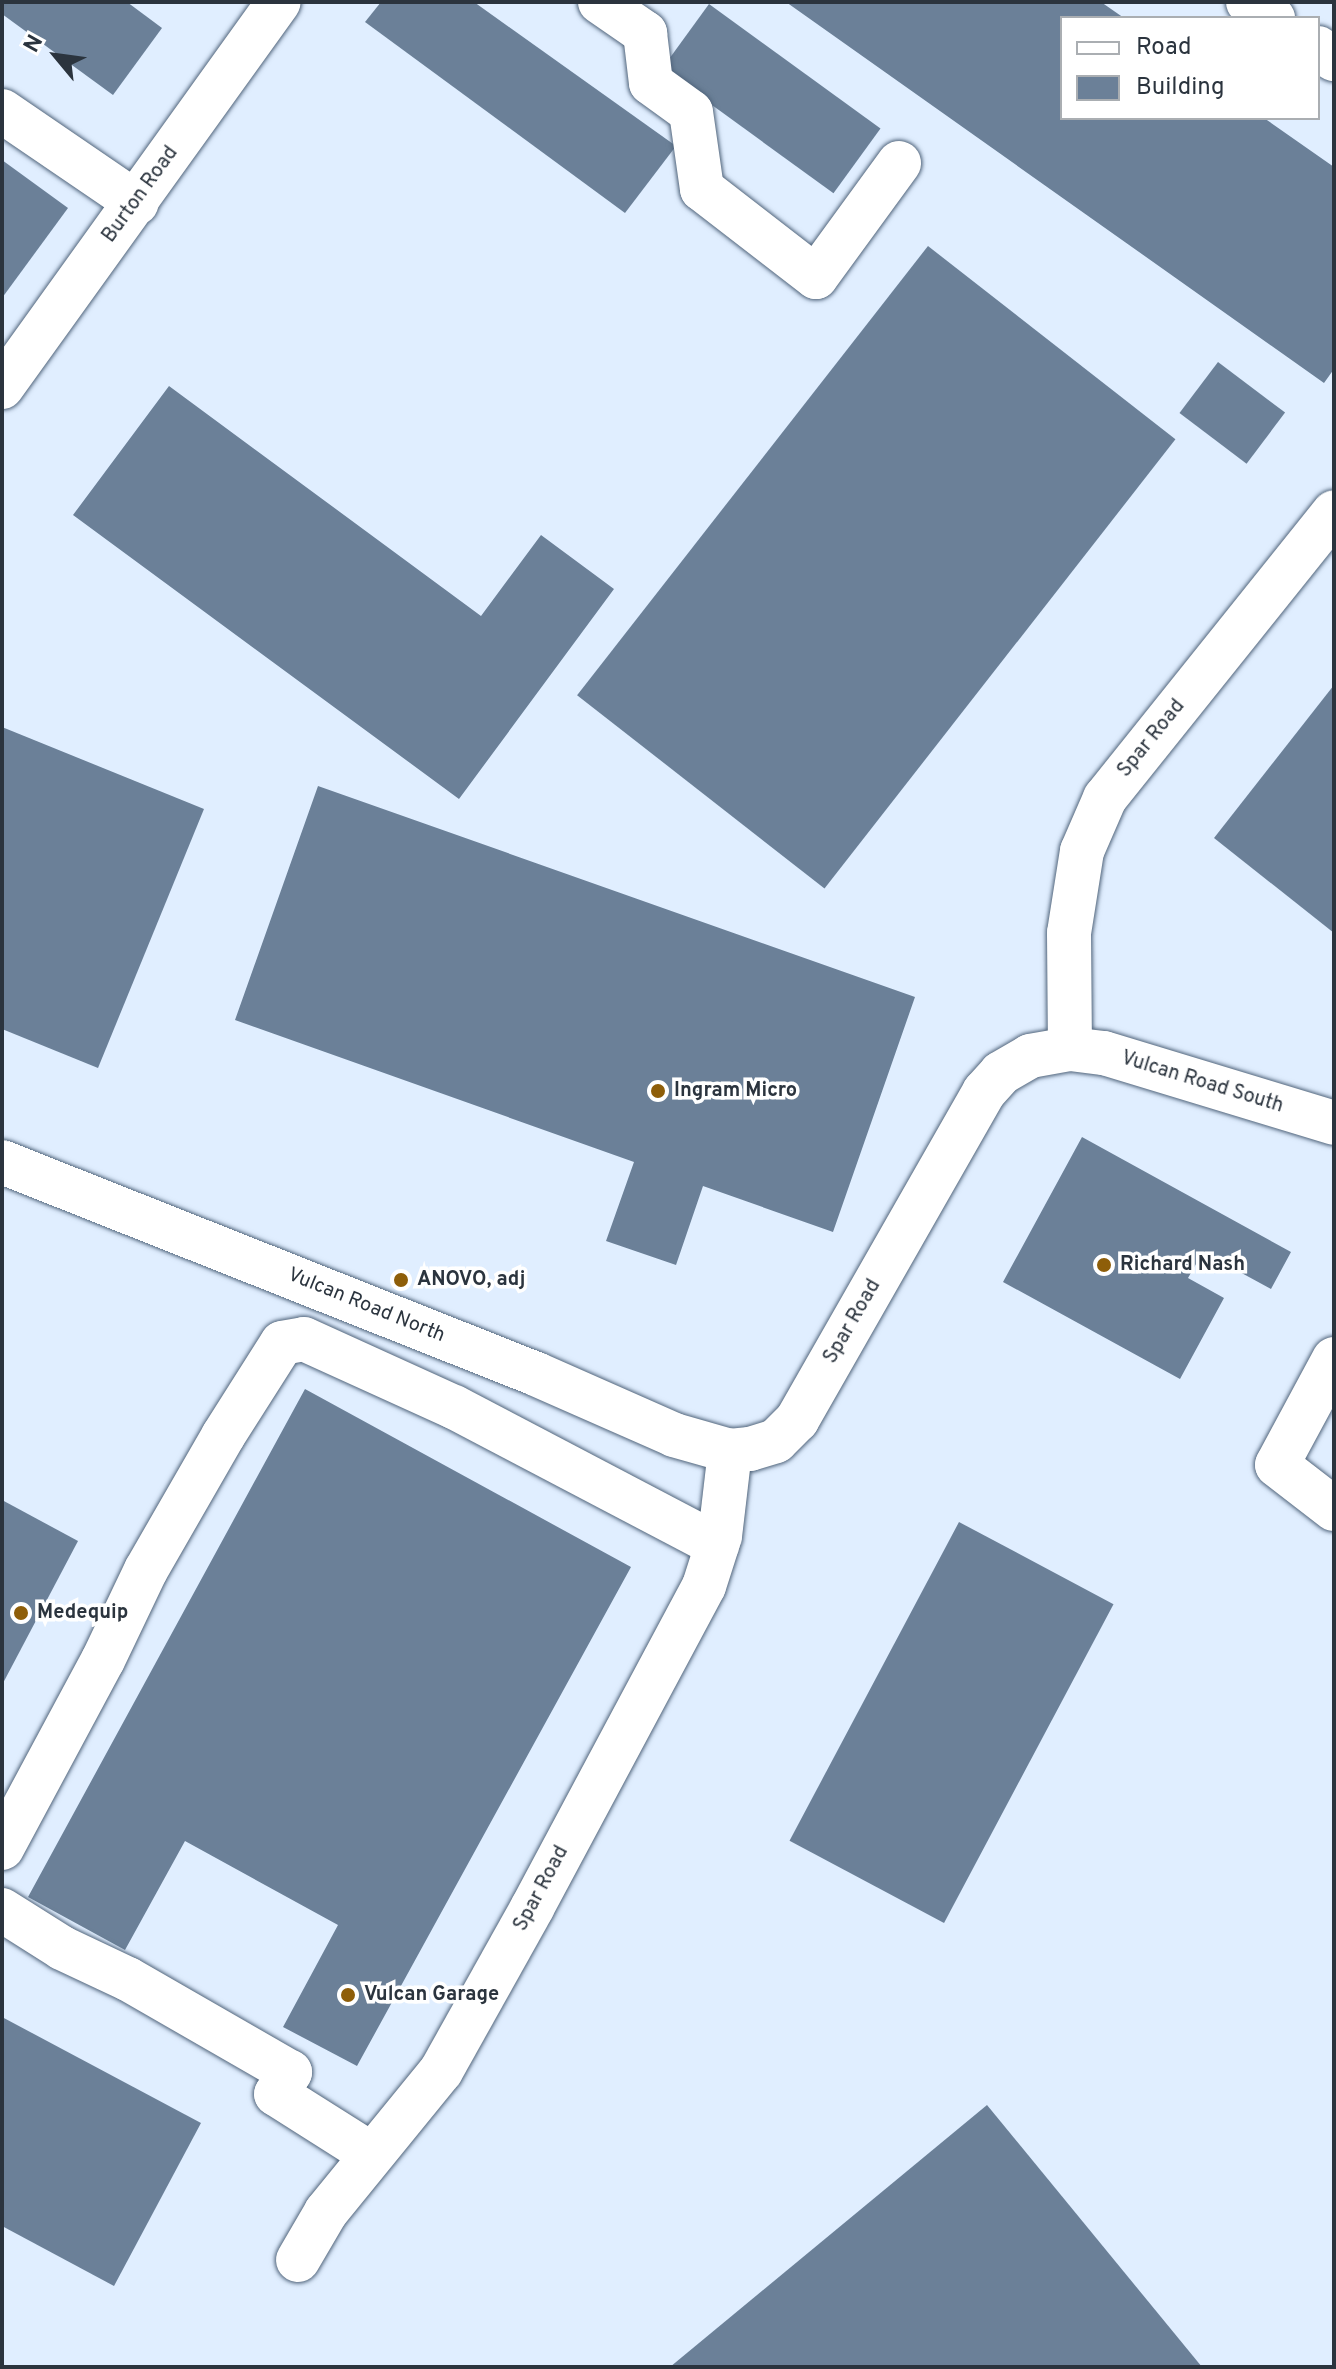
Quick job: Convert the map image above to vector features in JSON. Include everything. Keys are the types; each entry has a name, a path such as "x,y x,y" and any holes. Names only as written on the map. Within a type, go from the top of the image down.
{"street":[{"name":"Burton Road","path":"2,387 279,2"},
{"path":"600,2 645,33 651,83 691,112 702,189 816,277 899,163"},
{"path":"1248,2 1270,16"},
{"path":"2,111 137,203"},
{"name":"Spar Road","path":"298,2260 326,2212 441,2071 704,1586 717,1545 730,1451 776,1441 797,1420 984,1092 1001,1073 1030,1056 1070,1049 1069,933 1082,851 1105,798 1334,512"},
{"name":"Vulcan Road South","path":"1070,1049 1104,1053 1334,1123"},
{"name":"Vulcan Road North","path":"2,1162 536,1374 674,1435 730,1451"},
{"path":"2,1848 103,1660 146,1570 223,1436 282,1343 304,1339 454,1407 717,1545"},
{"path":"1334,1359 1277,1465 1334,1509"},
{"path":"2,1910 62,1948 128,1979 290,2072 276,2094 371,2154"}],"building":[{"path":"2,2 127,2 162,28 113,95 2,14"},
{"path":"381,2 474,2 676,146 625,213 365,22"},
{"path":"786,2 1101,2 1121,16 1060,16 1060,120 1267,120 1334,167 1334,369 1324,383"},
{"path":"709,4 881,129 833,193 662,69"},
{"path":"2,160 68,208 2,298"},
{"path":"928,246 1175,439 825,888 577,695"},
{"path":"1218,362 1285,413 1247,464 1179,413"},
{"path":"169,386 481,616 541,535 614,589 459,799 73,515"},
{"path":"1334,685 1334,933 1214,838"},
{"path":"2,727 204,809 98,1068 2,1029"},
{"name":"Ingram Micro","path":"318,786 915,997 833,1232 703,1186 676,1265 606,1241 634,1162 235,1020"},
{"name":"Richard Nash","path":"1082,1137 1291,1252 1271,1289 1203,1252 1188,1278 1224,1298 1180,1379 1003,1282"},
{"path":"305,1389 631,1567 357,2066 283,2027 338,1925 185,1841 125,1950 28,1897"},
{"name":"Medequip","path":"2,1500 78,1541 2,1685"},
{"path":"959,1522 1114,1604 944,1923 790,1841"},
{"path":"2,2017 201,2123 114,2286 2,2226"},
{"path":"987,2105 1202,2367 670,2367"}],"place":[{"name":"Ingram Micro","path":"658,1091"},
{"name":"Richard Nash","path":"1104,1265"},
{"name":"ANOVO, adj","path":"401,1280"},
{"name":"Medequip","path":"21,1613"},
{"name":"Vulcan Garage","path":"348,1995"}]}
